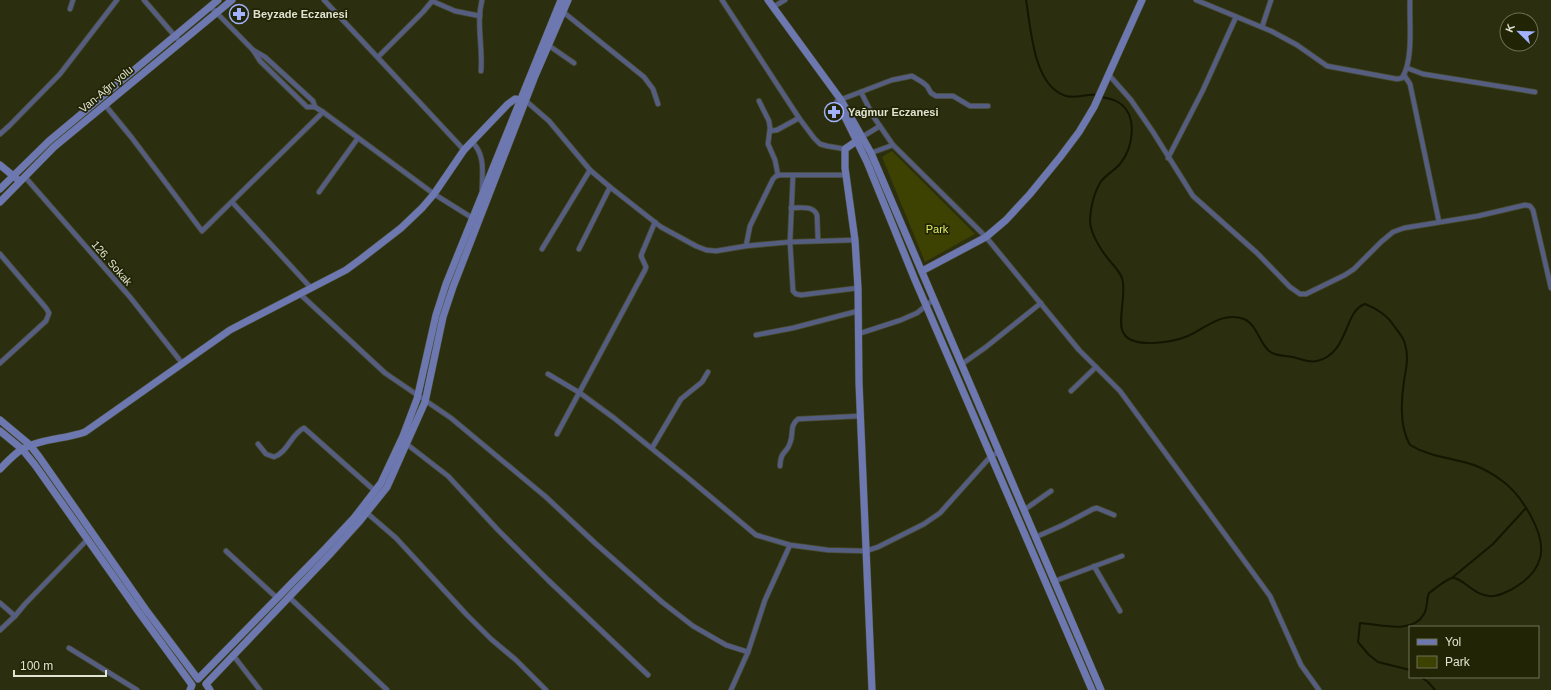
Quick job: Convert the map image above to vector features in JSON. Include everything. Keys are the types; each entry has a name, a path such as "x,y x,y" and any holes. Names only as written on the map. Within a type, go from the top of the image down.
{"street":[{"path":"70,9 73,0"},
{"path":"0,134 60,74 117,0"},
{"path":"144,0 178,39"},
{"path":"0,189 49,141 178,39 210,6 218,0"},
{"name":"Van-Ağrı yolu","path":"0,202 54,147 105,105 178,39 217,13 232,0"},
{"path":"324,0 464,150"},
{"path":"378,57 432,0 455,11 480,16"},
{"path":"481,71 480,16 482,0"},
{"path":"523,100 548,45 560,10 561,0"},
{"path":"192,688 194,681 198,679 278,598 354,518 381,483 404,442 425,402 444,317 453,287 480,222 523,100 560,10 568,0"},
{"path":"722,0 799,118 820,144 845,149 880,126"},
{"path":"768,0 829,83 860,138 871,153 1101,690"},
{"path":"773,7 785,0"},
{"path":"922,271 986,237 1006,220 1030,194 1079,132 1094,107 1142,0"},
{"path":"1196,0 1202,1 1262,27 1297,45 1318,61 1331,67 1396,79 1402,78 1407,68 1410,41 1410,0"},
{"path":"1262,27 1271,0"},
{"path":"210,6 253,50 260,62 307,107 314,107 323,112 434,194 480,222"},
{"path":"560,10 590,32 644,78 653,89 658,104"},
{"path":"1168,158 1236,17"},
{"path":"548,45 574,63"},
{"path":"253,50 265,57 313,101 314,107"},
{"path":"1407,68 1422,74 1535,92"},
{"path":"1109,75 1131,100 1193,196 1233,230 1268,263 1290,287 1300,294 1306,294 1354,269 1392,232 1404,228 1478,216 1528,205 1533,210 1551,288"},
{"path":"1404,75 1410,84 1439,222"},
{"path":"839,100 892,80 912,76 927,86 931,93 936,96 953,96 970,106 988,106"},
{"path":"861,92 868,108 893,145 986,237 1079,350 1120,391 1270,596 1301,665 1319,690"},
{"path":"0,469 22,449 30,445 74,436 85,432 182,363 245,321 346,270 401,228 422,208 434,194 464,150 508,104 516,99 523,100 549,121 590,170 610,187 655,222 680,238 706,250 716,251 746,246 790,242 855,240"},
{"path":"759,101 769,122 770,131 768,144 775,160 778,175"},
{"path":"105,105 132,138 202,231 323,112"},
{"path":"499,113 514,123"},
{"path":"770,131 777,130 799,118"},
{"path":"0,420 30,445 146,610 198,679 203,680 207,688 233,655 331,553 388,487 404,442 417,396 436,315 446,284 482,193 514,123"},
{"path":"319,192 358,138"},
{"path":"860,138 926,305 1092,690"},
{"path":"472,142 478,148 482,157 482,193"},
{"path":"871,153 893,145"},
{"path":"845,149 846,175 855,240 858,288 860,416 872,690"},
{"path":"0,166 14,176 23,179"},
{"path":"542,249 590,170"},
{"path":"746,246 750,226 773,179 778,175 846,175"},
{"path":"793,175 790,242 792,288 796,294 801,295 858,288"},
{"name":"126. Sokak","path":"23,179 130,297 182,363"},
{"path":"579,249 610,187"},
{"path":"232,202 311,288"},
{"path":"791,208 809,208 816,212 818,242"},
{"path":"557,434 645,270 646,264 643,261 642,253 655,222"},
{"path":"0,254 46,308 49,314 46,321 0,363"},
{"path":"300,294 385,373 425,402 451,418 546,497 595,543 662,602 693,626 726,645 748,652"},
{"path":"858,334 917,314 934,299"},
{"path":"962,364 986,347 1040,303"},
{"path":"756,336 858,311"},
{"path":"1071,391 1096,366"},
{"path":"652,448 681,398 702,382 708,372"},
{"path":"548,374 580,393 652,448 756,535 790,545 828,550 866,551 878,547 924,524 940,513 991,456 999,452"},
{"path":"780,466 782,454 791,442 792,426 798,419 860,416"},
{"path":"258,444 266,454 274,457 282,453 298,432 304,428 375,491"},
{"path":"0,431 22,449 35,465 192,688"},
{"path":"404,442 448,476 498,530 537,569 648,675"},
{"path":"1024,510 1051,491"},
{"path":"1036,537 1063,525 1093,508 1097,508 1114,515"},
{"path":"367,513 396,538 467,615 546,690"},
{"path":"0,630 88,540"},
{"path":"730,690 748,652 765,600 790,545"},
{"path":"226,551 278,598"},
{"path":"1055,581 1122,556"},
{"path":"1094,566 1120,611"},
{"path":"289,597 387,690"},
{"path":"0,603 15,616"},
{"path":"69,648 137,690"},
{"path":"233,655 260,690"}],"green space":[{"name":"Park","path":"892,151 975,234 925,262 882,157"}],"waterway":[{"path":"1026,0 1032,40 1040,69 1047,81 1055,90 1066,96 1074,97 1097,95"},
{"path":"1101,97 1112,99 1125,108 1129,115 1132,132 1131,141 1125,157 1120,164 1104,178 1096,191 1090,221 1092,231 1097,242 1122,278 1123,292 1121,327 1127,338 1143,343 1163,342 1188,336 1221,319 1236,317 1249,322 1265,346 1272,353 1308,361 1317,361 1327,357 1335,350 1341,341 1353,314 1358,308 1365,304 1377,310 1388,319 1401,335 1404,342 1407,358 1402,397 1402,414 1404,431 1410,445 1434,455 1474,465 1492,474 1516,494 1524,504 1536,526 1540,538 1540,558 1532,573 1518,586 1499,595 1486,596 1475,591 1460,580 1452,578 1443,582 1429,593 1424,614 1419,620 1412,624 1395,627 1360,623 1358,642 1369,655 1378,662 1409,670"},
{"path":"1453,577 1493,544 1526,508"},
{"path":"1422,678 1435,690"}],"place":[{"name":"Beyzade Eczanesi","path":"239,14"},
{"name":"Yağmur Eczanesi","path":"834,112"}]}
